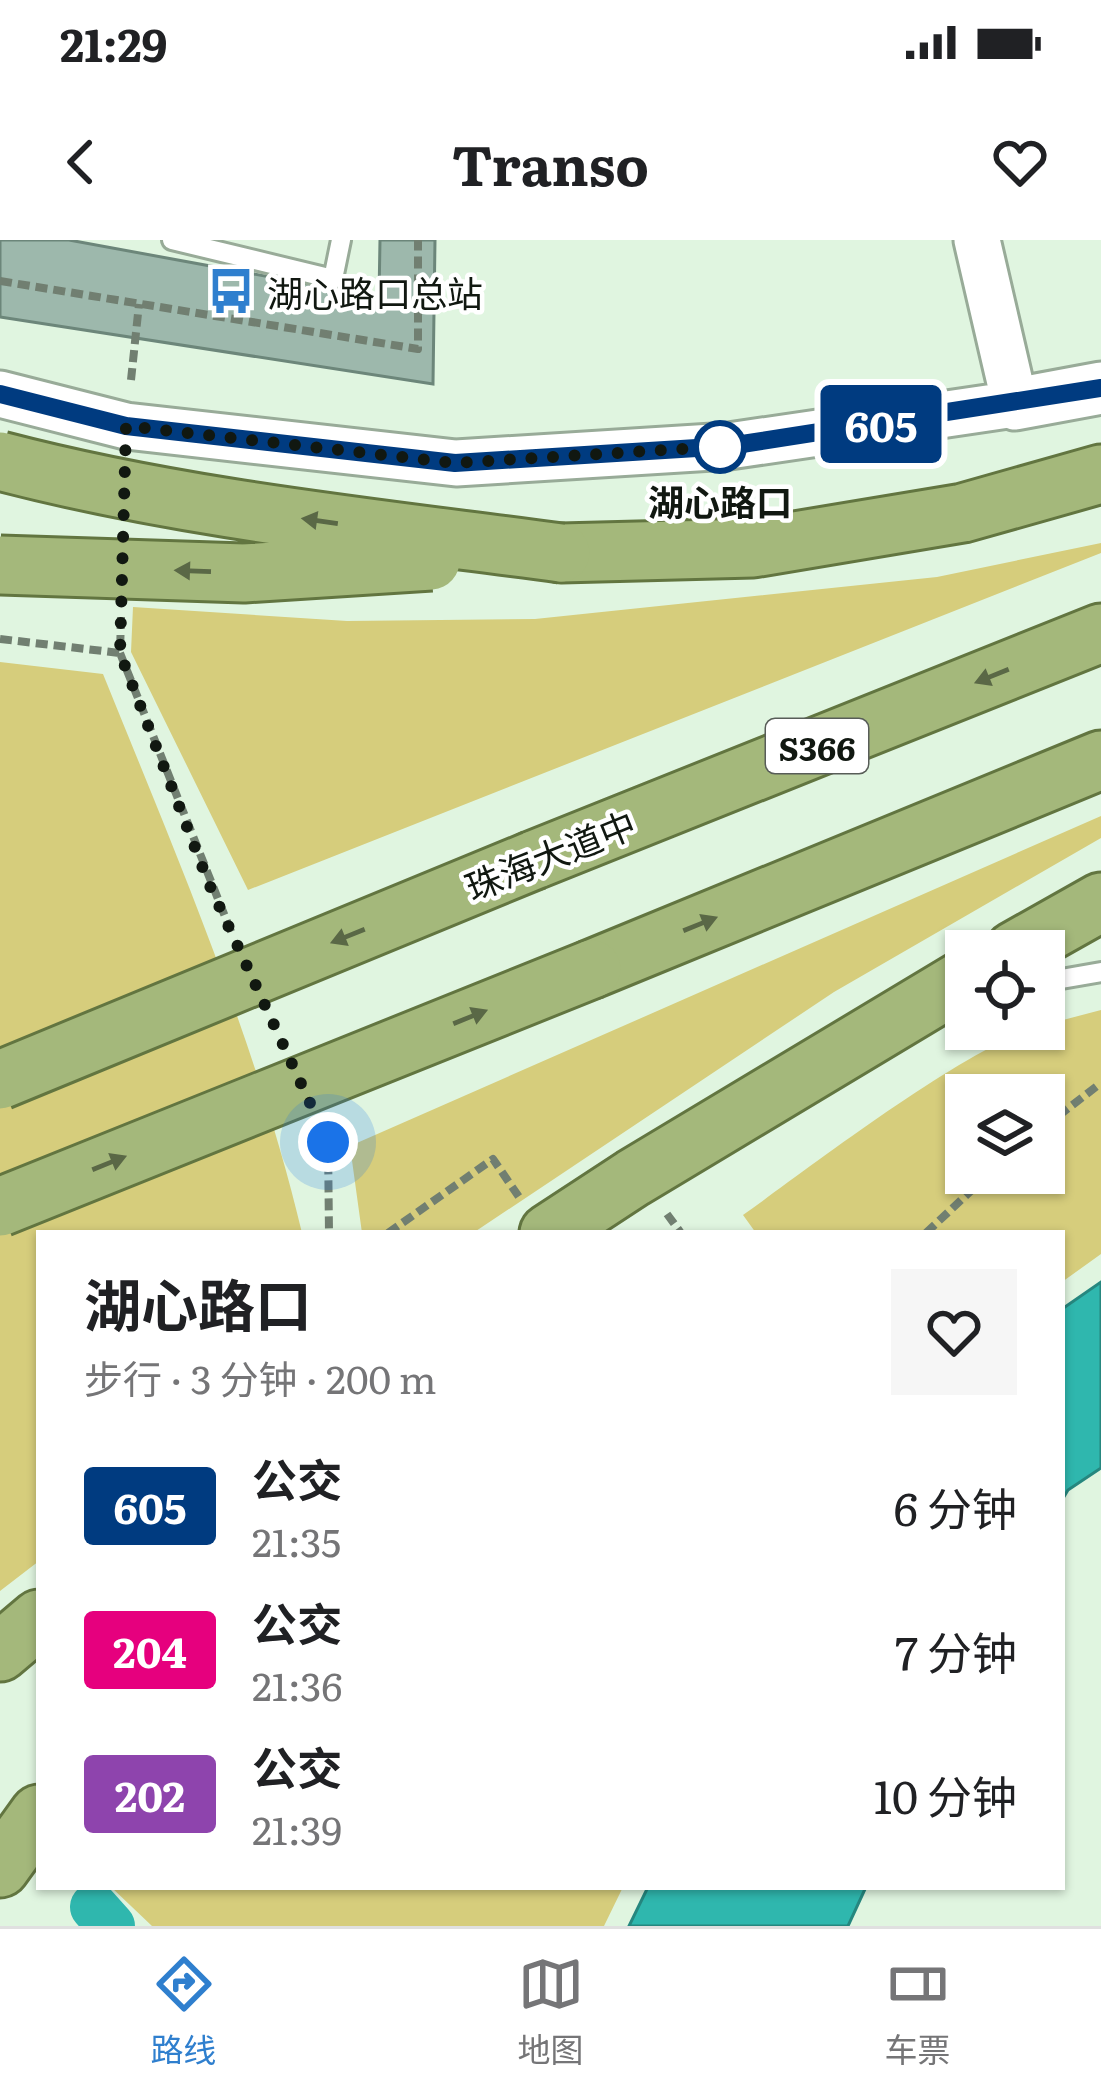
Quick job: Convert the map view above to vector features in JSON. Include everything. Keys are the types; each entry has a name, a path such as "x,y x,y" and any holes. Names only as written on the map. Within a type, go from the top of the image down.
{"highway":[{"path":"0,461 61,477 283,515 561,553"},
{"path":"0,566 244,573 561,553 753,548 963,513 1101,474"},
{"name":"珠海大道中","path":"0,1080 1101,633"},
{"path":"0,1207 1101,760"},
{"path":"1051,930 1101,902"},
{"path":"554,1230 633,1178 945,996"},
{"path":"579,1230 633,1178"},
{"path":"0,1652 36,1622"},
{"path":"0,1868 36,1818"}],"main road":[{"path":"1015,404 1101,388"}],"street":[{"path":"0,394 126,426 455,463 729,446 1015,404 976,240"}],"lane":[{"path":"172,240 333,279 341,240"},
{"path":"1065,978 1101,972"}],"path":[{"path":"0,281 418,349 418,240"},
{"path":"126,426 139,304"},
{"path":"121,608 120,653 239,949"},
{"path":"0,639 120,653"},
{"path":"1065,1111 1101,1083"},
{"path":"318,1120 328,1142 329,1230"},
{"path":"392,1230 493,1159"},
{"path":"929,1230 968,1194"}],"shaded area":[{"path":"1101,543 1101,553 248,890 131,652 133,607 347,621 535,619 937,577"},
{"path":"0,662 103,674 238,1020 301,1230 36,1230 36,1563 0,1591"},
{"path":"1101,816 1101,838 834,992 477,1230 362,1230 350,1146"},
{"path":"1101,1010 1101,1254 1065,1280 1065,1230 754,1230 743,1215 945,1074 945,1194 1065,1194 1065,1074 946,1074 981,1053 1065,1050 1065,1019"},
{"path":"114,1890 622,1890 604,1926 152,1926"}],"water":[{"path":"1101,1282 1101,1468 1065,1495 1065,1307"},
{"path":"647,1890 865,1890 848,1926 629,1926"}],"building":[{"path":"0,240 69,240 379,297 380,240 435,240 433,384 0,317"}],"waterway":[{"path":"94,1907 111,1926"}],"bus line":[{"name":"605","path":"0,394 126,426 455,463 729,446 1101,388"}],"place":[{"name":"湖心路口总站","path":"231,291"},
{"name":"湖心路口","path":"720,447"}],"route":[{"path":"328,1142 209,884 120,653 126,426 455,463 729,446 720,447"}]}
